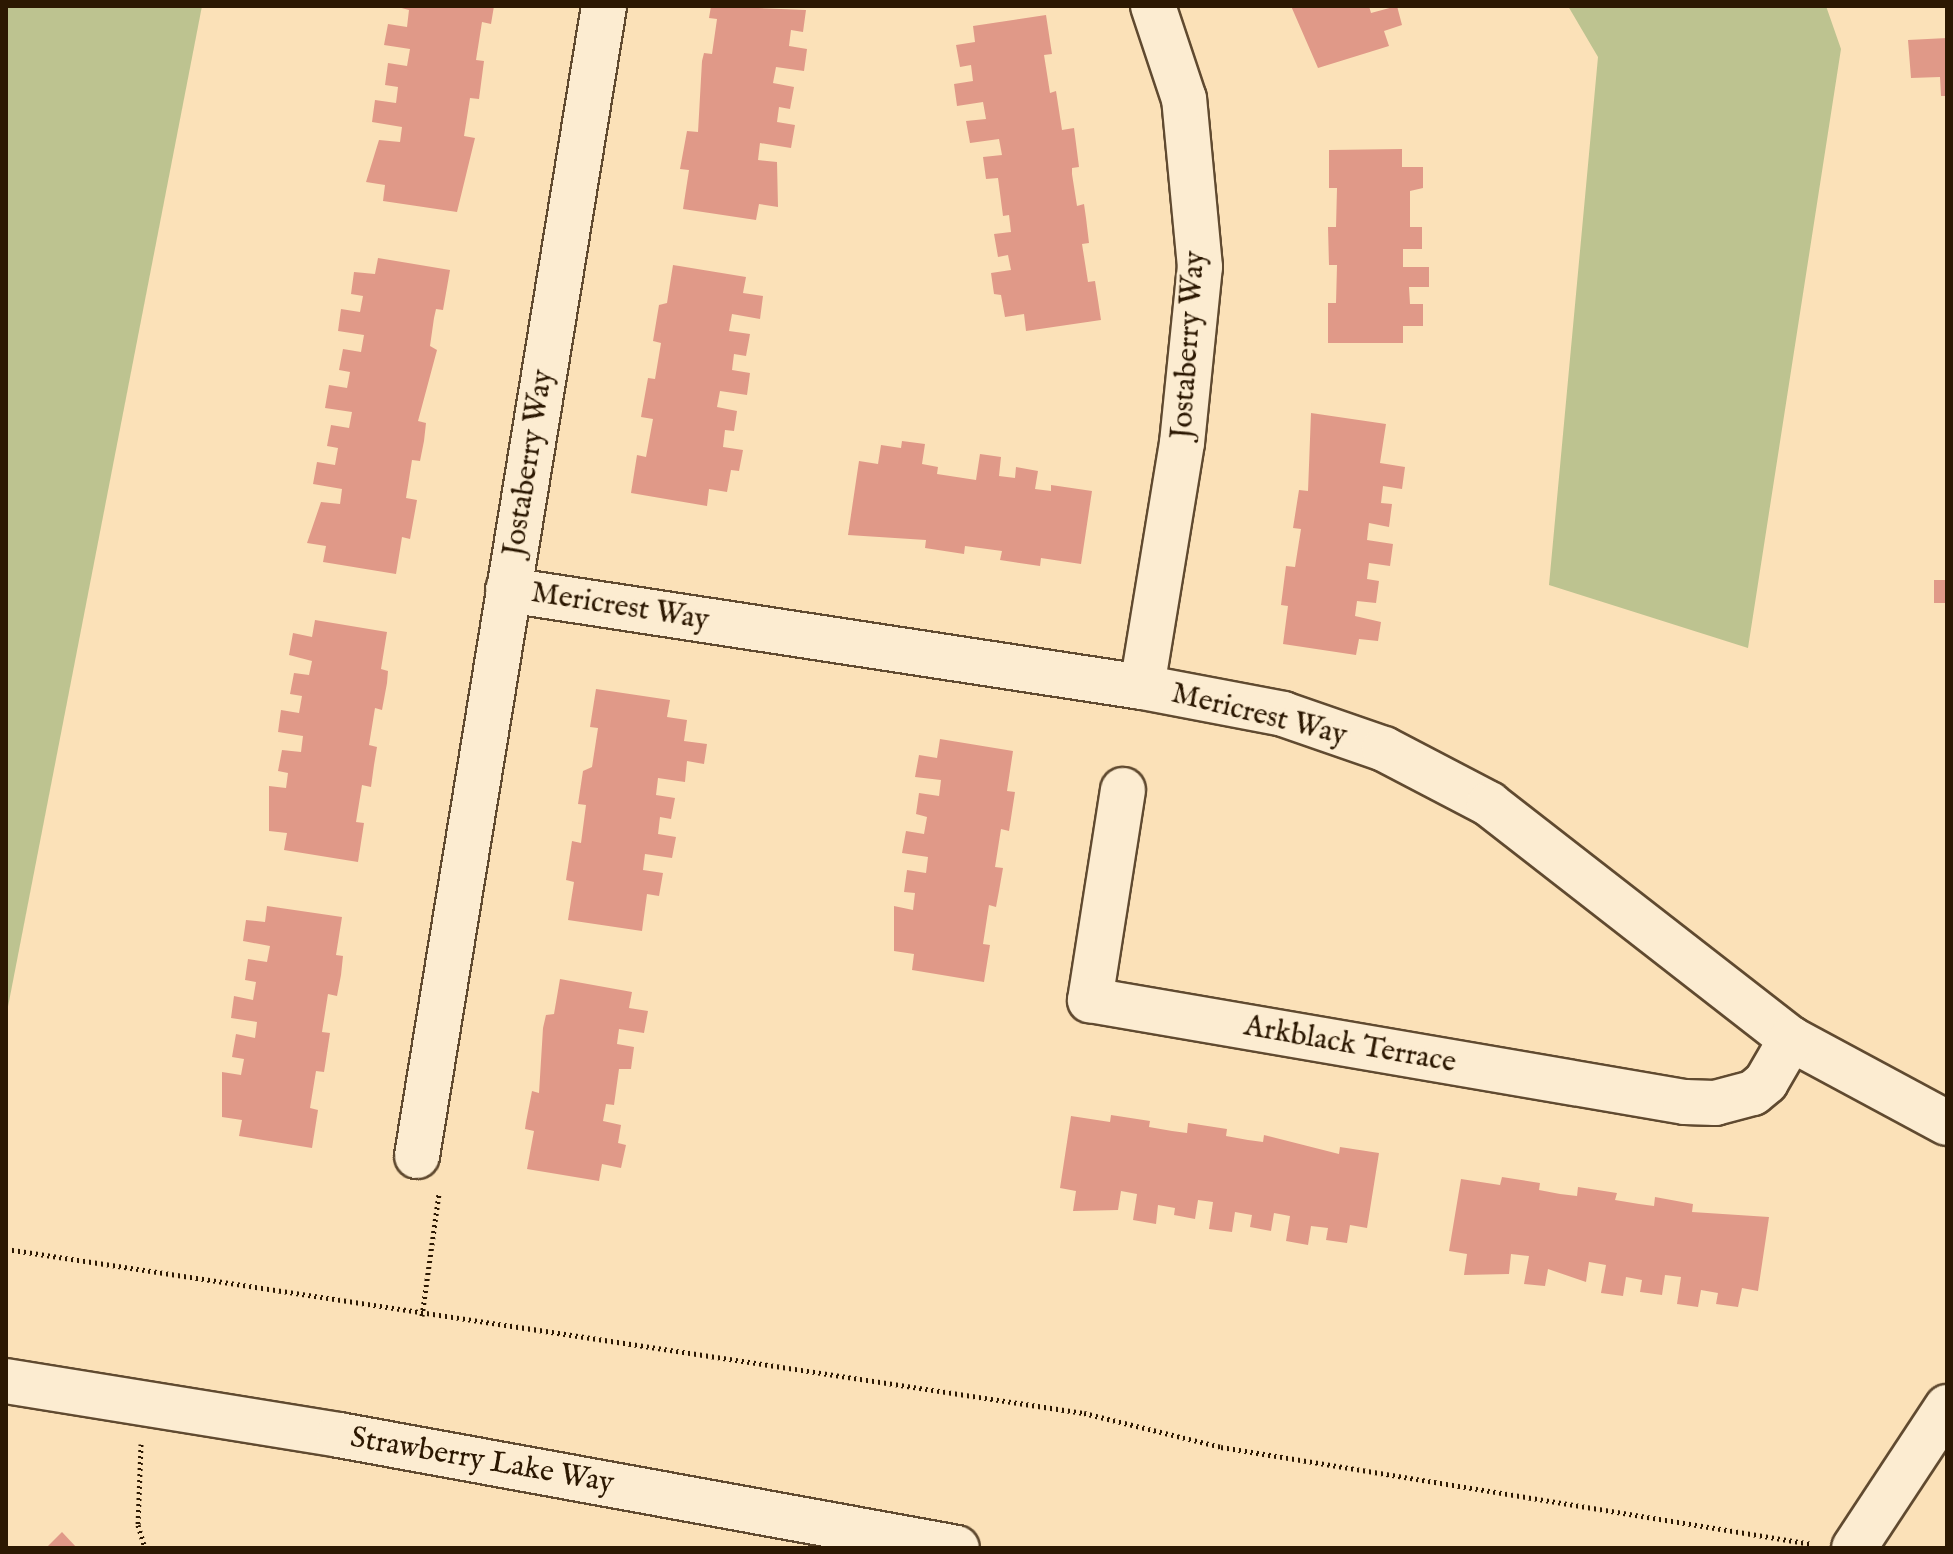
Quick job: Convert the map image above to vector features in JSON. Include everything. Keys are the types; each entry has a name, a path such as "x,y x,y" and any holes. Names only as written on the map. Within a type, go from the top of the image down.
{"street":[{"name":"Jostaberry Way","path":"417,1156 604,6"},
{"name":"Jostaberry Way","path":"1142,687 1182,443 1200,267 1184,99 1153,6"},
{"name":"Mericrest Way","path":"508,590 1142,687 1283,714 1370,744 1489,804 1791,1039 1947,1123"},
{"name":"Arkblack Terrace","path":"1123,790 1090,1000 1685,1102 1715,1103 1753,1093 1766,1082 1791,1039"},
{"name":"Strawberry Lake Way","path":"6,1381 957,1548"},
{"path":"1836,1547 1947,1407"}],"path":[{"path":"417,1156 444,1159 422,1316"},
{"path":"6,1249 422,1316 1084,1413 1221,1447 1836,1547"},
{"path":"143,1403 138,1525 145,1548"}],"green space":[{"path":"6,6 202,6 6,1017"},
{"path":"1568,6 1826,6 1841,49 1748,648 1549,585 1598,57"}],"building":[{"path":"394,6 494,6 491,24 482,22 476,60 484,61 479,99 470,98 464,136 475,138 457,212 383,201 385,185 366,182 379,140 400,142 402,127 372,122 375,100 396,103 398,87 385,85 388,63 407,66 410,49 384,45 388,24 407,27 409,10"},
{"path":"711,6 806,10 803,32 791,30 789,46 807,49 804,71 776,67 773,83 794,87 790,109 779,107 777,122 795,125 791,148 760,143 758,160 777,162 778,207 759,204 756,220 683,209 689,170 680,169 687,131 698,132 702,61 704,53 712,54 717,19 709,18"},
{"path":"1291,6 1369,6 1371,13 1397,6 1402,25 1384,31 1389,46 1318,68"},
{"path":"1046,15 1052,54 1044,55 1050,93 1056,91 1062,130 1074,128 1079,167 1072,168 1072,174 1077,206 1084,204 1089,243 1082,244 1088,282 1095,281 1101,320 1026,331 1024,314 1005,317 1001,295 994,294 991,273 1011,270 1008,255 998,257 994,234 1011,232 1009,215 1003,216 998,178 986,179 983,157 1002,155 999,139 970,143 966,121 986,119 983,102 957,106 954,84 973,81 971,65 960,67 956,45 975,42 973,26"},
{"path":"1947,38 1947,96 1941,96 1940,77 1911,78 1908,40"},
{"path":"1402,149 1402,167 1423,167 1423,188 1410,191 1410,227 1422,227 1422,249 1403,249 1403,267 1429,267 1429,287 1409,287 1410,304 1423,304 1423,326 1403,326 1403,343 1328,343 1328,303 1336,303 1337,265 1329,265 1328,227 1336,227 1337,188 1329,188 1329,150"},
{"path":"378,258 450,270 443,310 436,309 434,318 430,346 437,350 418,421 426,423 424,441 420,461 412,460 406,498 417,500 410,539 402,537 396,574 323,562 326,546 307,543 321,502 340,504 342,489 313,484 317,462 335,465 338,448 327,446 331,425 349,428 352,412 325,408 329,385 347,388 350,372 339,370 343,349 361,352 364,335 338,331 341,309 360,312 363,296 351,294 354,272 375,274"},
{"path":"673,265 746,277 743,293 763,296 760,319 732,314 729,331 750,334 746,356 734,354 732,370 750,373 747,395 720,391 717,407 737,411 734,431 725,430 723,447 743,450 739,471 731,470 727,492 709,489 707,506 631,493 637,455 646,457 653,419 641,417 648,378 655,379 661,343 653,341 659,305 667,303"},
{"path":"1311,413 1386,424 1380,463 1405,467 1402,489 1383,486 1381,503 1392,504 1389,527 1369,523 1367,540 1393,544 1390,566 1369,563 1367,579 1379,581 1376,603 1357,601 1355,616 1381,622 1378,641 1359,639 1356,655 1283,644 1288,606 1281,605 1286,566 1295,567 1301,529 1293,528 1299,490 1308,491"},
{"path":"902,441 925,444 922,464 938,467 937,474 976,480 980,454 1001,457 999,476 1015,478 1016,467 1038,471 1035,489 1051,491 1051,485 1092,491 1081,564 1041,558 1040,566 1000,560 1002,551 965,546 964,554 925,548 926,540 848,535 859,461 878,464 881,445 901,448"},
{"path":"1934,580 1947,580 1947,603 1934,603"},
{"path":"315,620 387,632 381,669 388,671 387,683 382,710 375,708 369,745 377,747 371,787 362,785 356,822 364,823 358,862 284,850 287,833 269,831 269,786 286,788 288,773 278,771 282,750 301,752 303,736 278,732 281,710 299,713 302,696 290,694 294,673 309,675 312,661 289,655 293,633 312,637"},
{"path":"596,689 670,700 667,717 687,720 684,741 707,744 704,764 687,761 685,782 658,778 656,795 675,798 671,819 660,817 658,834 676,837 672,858 645,854 643,870 663,873 659,896 647,894 642,931 568,920 574,882 566,880 572,841 581,843 586,805 578,804 583,771 592,767 598,728 590,727"},
{"path":"940,739 1013,751 1007,791 1015,792 1009,831 1001,829 995,867 1003,868 996,907 989,905 983,944 990,945 984,982 912,970 914,954 894,951 894,906 913,910 915,893 904,892 907,870 926,873 928,857 902,853 906,831 924,834 927,817 916,814 919,793 939,796 941,780 915,777 919,755 937,758"},
{"path":"267,906 342,917 336,955 343,956 341,975 337,996 328,994 322,1032 330,1033 325,1066 324,1072 316,1071 310,1108 318,1110 312,1148 239,1136 242,1120 222,1117 222,1072 241,1075 244,1059 232,1057 236,1034 255,1038 257,1022 231,1018 234,996 253,1000 256,982 245,980 248,959 267,962 270,946 243,941 246,920 265,922"},
{"path":"560,979 632,992 629,1008 648,1011 644,1033 619,1029 617,1044 634,1047 631,1069 619,1069 614,1105 606,1104 603,1121 621,1125 618,1143 626,1145 621,1168 602,1164 599,1181 527,1169 534,1131 525,1129 526,1122 532,1091 539,1093 543,1028 546,1015 554,1014"},
{"path":"1111,1115 1150,1121 1149,1127 1172,1131 1187,1133 1188,1123 1227,1129 1226,1136 1248,1140 1263,1142 1264,1135 1339,1154 1340,1147 1379,1153 1367,1228 1350,1225 1347,1243 1326,1240 1328,1228 1311,1226 1308,1245 1286,1241 1290,1216 1274,1213 1271,1231 1250,1227 1252,1215 1235,1212 1232,1232 1209,1229 1213,1202 1198,1200 1195,1219 1174,1215 1175,1208 1158,1205 1156,1224 1133,1220 1137,1194 1121,1191 1118,1210 1073,1211 1076,1191 1060,1188 1071,1116 1110,1122"},
{"path":"1502,1177 1540,1183 1539,1190 1560,1194 1577,1196 1578,1187 1617,1193 1615,1200 1639,1204 1654,1206 1655,1197 1693,1204 1692,1212 1769,1217 1758,1291 1742,1288 1738,1307 1716,1304 1718,1293 1701,1290 1698,1307 1677,1304 1681,1277 1665,1275 1662,1295 1640,1292 1642,1280 1626,1277 1623,1296 1601,1293 1606,1265 1589,1262 1586,1282 1548,1269 1545,1286 1524,1284 1529,1256 1511,1254 1509,1274 1464,1275 1467,1254 1449,1251 1461,1179 1500,1185"},
{"path":"62,1532 77,1548 46,1548"}]}
